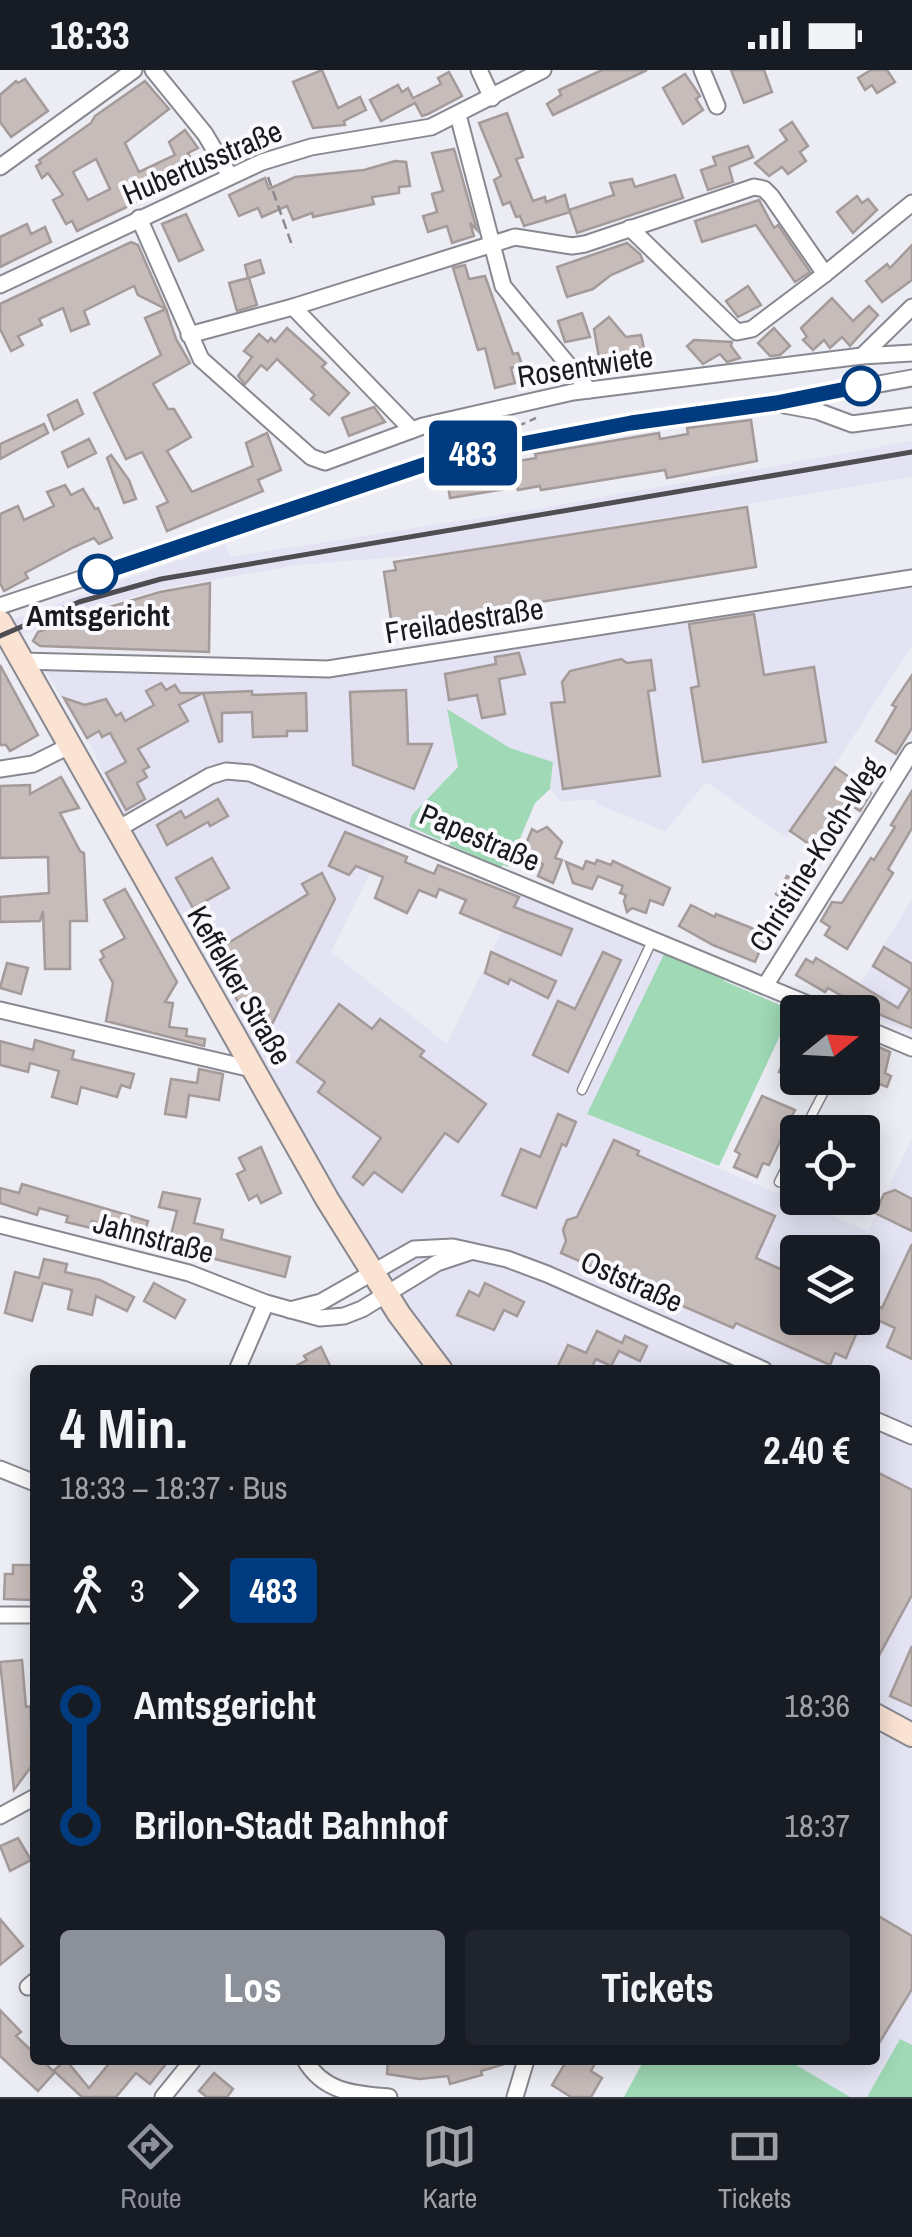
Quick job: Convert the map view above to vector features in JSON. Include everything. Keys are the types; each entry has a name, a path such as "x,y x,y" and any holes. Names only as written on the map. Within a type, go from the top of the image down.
{"street":[{"path":"0,167 134,70"},
{"path":"154,70 214,146 230,176"},
{"path":"479,70 492,98"},
{"name":"Hubertusstraße","path":"0,285 262,162 311,146 414,132 458,115 543,70"},
{"path":"702,70 717,106"},
{"path":"458,115 507,293 589,390"},
{"path":"139,218 189,336 491,244 522,236 578,245 754,187 764,189 825,274"},
{"path":"630,228 737,332 752,330 912,203"},
{"path":"293,307 412,430"},
{"path":"862,356 912,307"},
{"name":"Rosentwiete","path":"189,336 208,366 311,456 325,462 412,430 589,390 912,353"},
{"path":"0,606 438,460 631,423 912,378"},
{"path":"782,401 852,424 912,416"},
{"name":"Freiladestraße","path":"21,661 328,669 912,578"},
{"name":"Keffelker Straße","path":"0,622 372,1273 437,1365"},
{"path":"0,769 33,764 69,746"},
{"name":"Christine-Koch-Weg","path":"765,986 912,751"},
{"name":"Papestraße","path":"116,830 210,776 226,770 242,771 786,995"},
{"path":"0,1010 256,1070"},
{"path":"880,1035 912,1048"},
{"name":"Jahnstraße","path":"0,1225 189,1273 266,1304 320,1318 344,1316 386,1294"},
{"name":"Oststraße","path":"372,1273 414,1250 434,1247 474,1251 547,1274 753,1365"},
{"path":"386,1294 436,1263 474,1251"},
{"path":"290,1310 320,1302 372,1273"},
{"path":"239,1365 266,1304"},
{"path":"880,1422 912,1436"},
{"path":"0,1469 30,1482"},
{"path":"0,1614 30,1616"},
{"path":"880,1719 912,1735"},
{"path":"0,1816 30,1800"},
{"path":"163,2097 189,2065"},
{"path":"309,2065 337,2090 355,2096 390,2097"},
{"path":"516,2097 525,2065"}],"lane":[{"path":"582,1090 652,939"}],"path":[{"path":"262,162 293,248"},
{"path":"502,446 506,432 536,418"}],"shaded area":[{"path":"912,441 912,477 456,552 298,565 170,587 90,609 19,636 11,620 225,544 230,557 542,508"},
{"path":"912,588 912,646 787,838 706,782 665,831 596,804 594,799 562,802 550,789 553,762 510,748 447,710 458,767 412,815 409,826 422,832 388,837 331,952 447,1044 521,892 666,950 588,1114 780,1194 780,1215 830,1215 868,1231 876,1215 880,1215 880,1206 912,1138 912,2045 900,2039 867,2097 850,2097 796,2065 880,2065 880,1365 452,1365 384,1289 138,861 95,753 41,664 336,676"},
{"path":"912,899 912,1033 880,1020 880,995 854,995"}],"green space":[{"path":"447,709 510,748 553,762 550,789 535,803 508,867 500,868 409,826 412,815 458,767"},
{"path":"666,950 780,1005 780,1036 719,1166 587,1114"},
{"path":"900,2039 912,2045 912,2097 867,2097"},
{"path":"641,2065 796,2065 850,2097 624,2097"}],"building":[{"path":"322,70 338,108 360,97 366,110 344,121 345,125 313,128 293,82"},
{"path":"602,70 647,70 553,115 547,104 561,95 559,90"},
{"path":"731,70 764,70 772,92 744,103"},
{"path":"871,70 887,70 895,82 877,93 872,85 865,90 858,78"},
{"path":"449,72 462,96 428,114 422,116 415,103 381,121 370,100 398,85 402,92 408,88 413,98 441,84 438,78"},
{"path":"685,74 700,96 696,99 703,110 683,124 663,88"},
{"path":"25,79 48,111 11,137 0,122 0,95 16,81"},
{"path":"145,81 169,109 125,143 139,172 175,155 169,142 185,130 198,148 188,153 197,173 77,231 72,221 66,224 53,200 63,195 48,173 42,178 36,166 95,116","holes":["96,159 110,189 88,200 73,172"]},
{"path":"507,113 523,157 516,159 533,201 545,197 546,202 565,195 569,210 614,195 610,183 632,179 635,187 675,175 683,198 577,233 570,212 524,226 510,202 503,205 494,180 501,176 479,123"},
{"path":"792,122 808,146 800,152 806,161 788,174 782,167 769,176 755,163 787,140 780,130"},
{"path":"748,146 753,157 729,167 733,182 708,190 701,170 716,165 713,157"},
{"path":"454,149 477,230 470,223 474,236 452,243 447,226 428,232 423,216 437,212 432,194 443,191 432,153"},
{"path":"395,161 406,162 410,186 399,187 399,193 372,197 374,204 313,217 312,213 293,220 287,206 262,217 258,208 239,216 229,195 265,178 269,189 295,177 364,170"},
{"path":"857,196 862,203 868,199 877,210 853,233 837,212"},
{"path":"759,200 774,228 778,225 810,272 795,282 756,225 702,242 695,221"},
{"path":"186,214 203,250 179,261 162,224"},
{"path":"27,224 31,234 45,227 51,242 0,267 0,237"},
{"path":"131,242 138,245 166,309 138,295 134,286 84,311 89,324 71,331 63,308 39,319 42,325 18,336 23,345 11,351 0,329 0,304"},
{"path":"627,243 643,261 611,275 593,289 567,297 557,267"},
{"path":"912,245 912,280 882,302 866,281 887,264 890,268"},
{"path":"260,260 264,273 249,278 257,305 237,311 229,283 248,278 245,265"},
{"path":"465,265 469,279 485,276 513,354 518,353 522,365 511,368 515,383 495,388 485,348 478,350 453,268"},
{"path":"748,286 761,305 738,317 726,301"},
{"path":"832,298 853,321 869,306 878,315 850,346 842,337 830,348 824,340 813,350 803,340 807,337 801,328"},
{"path":"166,309 176,339 190,363 153,384 191,437 167,451 192,492 253,466 246,443 267,433 281,470 258,480 263,491 167,531 157,507 168,502 142,452 126,459 94,393 161,355 145,318"},
{"path":"582,313 590,337 565,342 558,321"},
{"path":"609,317 626,337 641,335 645,353 629,356 631,364 601,369 594,329"},
{"path":"287,328 326,363 322,367 349,393 329,415 311,399 315,395 277,359 267,370 261,365 245,384 238,376 252,357 244,351 259,334 268,342 271,338 275,342"},
{"path":"774,328 790,346 780,355 770,356 758,343"},
{"path":"694,340 732,342 740,358 727,362 720,354 703,364 687,346"},
{"path":"77,400 83,414 54,430 48,415"},
{"path":"374,407 385,422 349,436 342,418"},
{"path":"751,420 757,461 667,478 665,470 541,490 540,486 518,490 517,487 450,498 447,479 455,478 454,472 536,458 535,454 659,433 660,439 688,434 687,428"},
{"path":"44,424 48,433 0,459 0,444"},
{"path":"89,439 96,453 68,467 62,452"},
{"path":"111,455 129,480 136,499 124,503 107,458"},
{"path":"65,485 71,495 83,489 98,508 112,538 99,544 94,538 74,547 25,573 28,578 4,591 0,583 0,514 18,506 24,520 54,506 47,492"},
{"path":"747,507 756,567 392,626 384,572 396,570 394,562"},
{"path":"210,583 209,652 40,646 33,641 38,632 86,614 160,592"},
{"path":"754,614 764,675 814,667 826,742 703,762 691,688 699,686 689,624"},
{"path":"519,653 525,674 499,679 505,714 482,718 477,695 449,700 445,674 496,664 495,657"},
{"path":"621,659 627,663 651,660 655,690 648,691 660,776 563,789 551,703 565,702 562,682 570,671"},
{"path":"0,665 38,735 10,751 6,745 0,745"},
{"path":"912,675 912,728 896,754 876,741 896,707 892,705"},
{"path":"161,683 166,690 175,685 180,693 203,693 179,705 188,721 138,749 149,767 143,770 147,777 137,783 145,799 126,810 106,773 126,762 110,733 102,737 99,731 87,738 64,698 85,705 106,699 116,716 121,713 125,721 154,705 146,691"},
{"path":"406,690 408,744 432,744 414,789 353,765 350,692"},
{"path":"252,691 252,695 306,693 307,731 253,737 252,712 222,713 219,742 203,693"},
{"path":"835,767 871,793 860,811 849,804 822,853 790,831"},
{"path":"61,777 79,808 60,813 84,853 87,921 70,921 70,969 45,969 43,911 40,921 0,922 0,897 49,893 48,857 0,858 0,786 30,785 30,794"},
{"path":"912,791 912,828 888,869 893,873 847,949 825,935 830,927 821,921 832,902 842,903 871,858 874,860"},
{"path":"218,799 228,816 210,826 208,822 167,845 157,825 181,811 185,818"},
{"path":"547,827 562,842 555,858 562,860 553,883 538,876 543,864 522,854 532,829 537,832"},
{"path":"345,832 407,857 405,862 434,874 438,865 519,897 514,907 572,929 561,955 460,913 466,900 439,889 436,897 419,890 407,913 375,898 383,877 356,866 349,875 329,866"},
{"path":"212,858 229,888 193,908 176,878"},
{"path":"597,860 611,865 613,861 670,888 663,905 650,900 646,913 632,908 627,912 626,895 620,893 623,886 598,876 592,889 573,883 566,862 583,869 586,861 595,864"},
{"path":"322,873 335,899 262,1044 214,959 217,950 308,894 302,884"},
{"path":"787,876 805,887 793,905 776,894"},
{"path":"125,889 177,982 165,1002 173,1003 169,1027 187,1029 186,1036 205,1039 204,1046 106,1021 113,983 100,960 104,957 101,951 125,938 104,900"},
{"path":"691,905 767,934 755,962 679,926"},
{"path":"884,947 912,964 912,1028 880,1015 880,997 898,1008 910,989 873,966"},
{"path":"491,952 556,981 548,998 510,979 508,984 485,973"},
{"path":"603,952 621,960 568,1072 533,1055 558,1001 575,1009"},
{"path":"816,958 877,995 840,995 828,988 825,992 796,975 806,959 813,963"},
{"path":"7,963 28,968 21,994 0,988"},
{"path":"339,1004 372,1029 380,1019 424,1051 420,1056 486,1104 458,1142 445,1133 402,1192 374,1172 363,1185 353,1177 381,1138 318,1092 325,1082 297,1062"},
{"path":"35,1040 74,1051 72,1059 134,1074 130,1088 121,1085 117,1097 81,1087 77,1104 52,1097 59,1071 30,1063 28,1072 0,1065 0,1041 33,1050"},
{"path":"880,1048 890,1052 885,1073 891,1076 887,1087 880,1084"},
{"path":"199,1069 223,1074 219,1100 189,1095 186,1117 165,1114 171,1079 197,1083"},
{"path":"762,1096 795,1110 793,1115 780,1115 780,1142 769,1165 763,1163 757,1177 734,1167 740,1154 735,1151"},
{"path":"558,1114 576,1122 566,1146 562,1144 536,1208 502,1195 521,1149 540,1157"},
{"path":"614,1140 639,1151 637,1155 775,1216 756,1258 780,1269 780,1335 856,1335 846,1358 835,1353 830,1365 736,1323 733,1328 561,1253 567,1220 577,1217"},
{"path":"261,1147 281,1193 261,1203 257,1195 249,1200 237,1174 245,1170 239,1158"},
{"path":"22,1184 148,1221 142,1241 116,1234 118,1228 92,1221 91,1228 66,1222 68,1216 39,1208 37,1215 0,1203 0,1188 19,1193"},
{"path":"895,1190 912,1199 912,1231 879,1215 884,1194"},
{"path":"163,1192 200,1199 194,1223 223,1230 221,1239 290,1257 285,1277 168,1247 177,1211 159,1207"},
{"path":"912,1244 912,1359 887,1347 895,1328 880,1321 882,1308"},
{"path":"44,1259 67,1264 65,1272 100,1280 134,1297 127,1311 96,1296 92,1315 68,1309 72,1290 43,1283 32,1321 5,1313 15,1272 39,1278"},
{"path":"154,1283 185,1300 175,1318 144,1301"},
{"path":"485,1283 524,1302 517,1316 504,1310 494,1330 457,1315 469,1291 479,1296"},
{"path":"597,1331 622,1343 625,1336 647,1346 640,1361 619,1351 612,1365 596,1359 593,1365 558,1365 568,1345 586,1353"},
{"path":"321,1347 330,1365 298,1365 307,1360 304,1356"},
{"path":"880,1474 912,1490 912,1595 880,1654"},
{"path":"13,1565 30,1565 30,1600 4,1599 5,1574 13,1574"},
{"path":"912,1646 912,1706 890,1696"},
{"path":"22,1660 26,1707 30,1706 30,1768 14,1790 0,1662"},
{"path":"18,1838 30,1861 10,1871 0,1846"},
{"path":"880,1917 912,1936 912,1989 880,2042"},
{"path":"0,1919 23,1946 0,1965"},
{"path":"0,2010 21,2032 16,2036 30,2049 30,2065 47,2065 53,2071 60,2065 70,2065 89,2088 108,2065 165,2065 150,2084 136,2073 116,2097 82,2097 55,2072 38,2091 0,2056"},
{"path":"388,2065 502,2065 450,2084 448,2076 419,2079 387,2074"},
{"path":"564,2065 594,2065 591,2071 602,2078 591,2097 571,2097 552,2085"},
{"path":"214,2073 233,2089 227,2097 207,2097 199,2091"}],"railway":[{"path":"0,636 79,602 161,579 912,452"}],"bus line":[{"name":"483","path":"98,574 438,460 631,423 776,403 861,386"}],"place":[{"name":"Amtsgericht","path":"98,574"}]}
